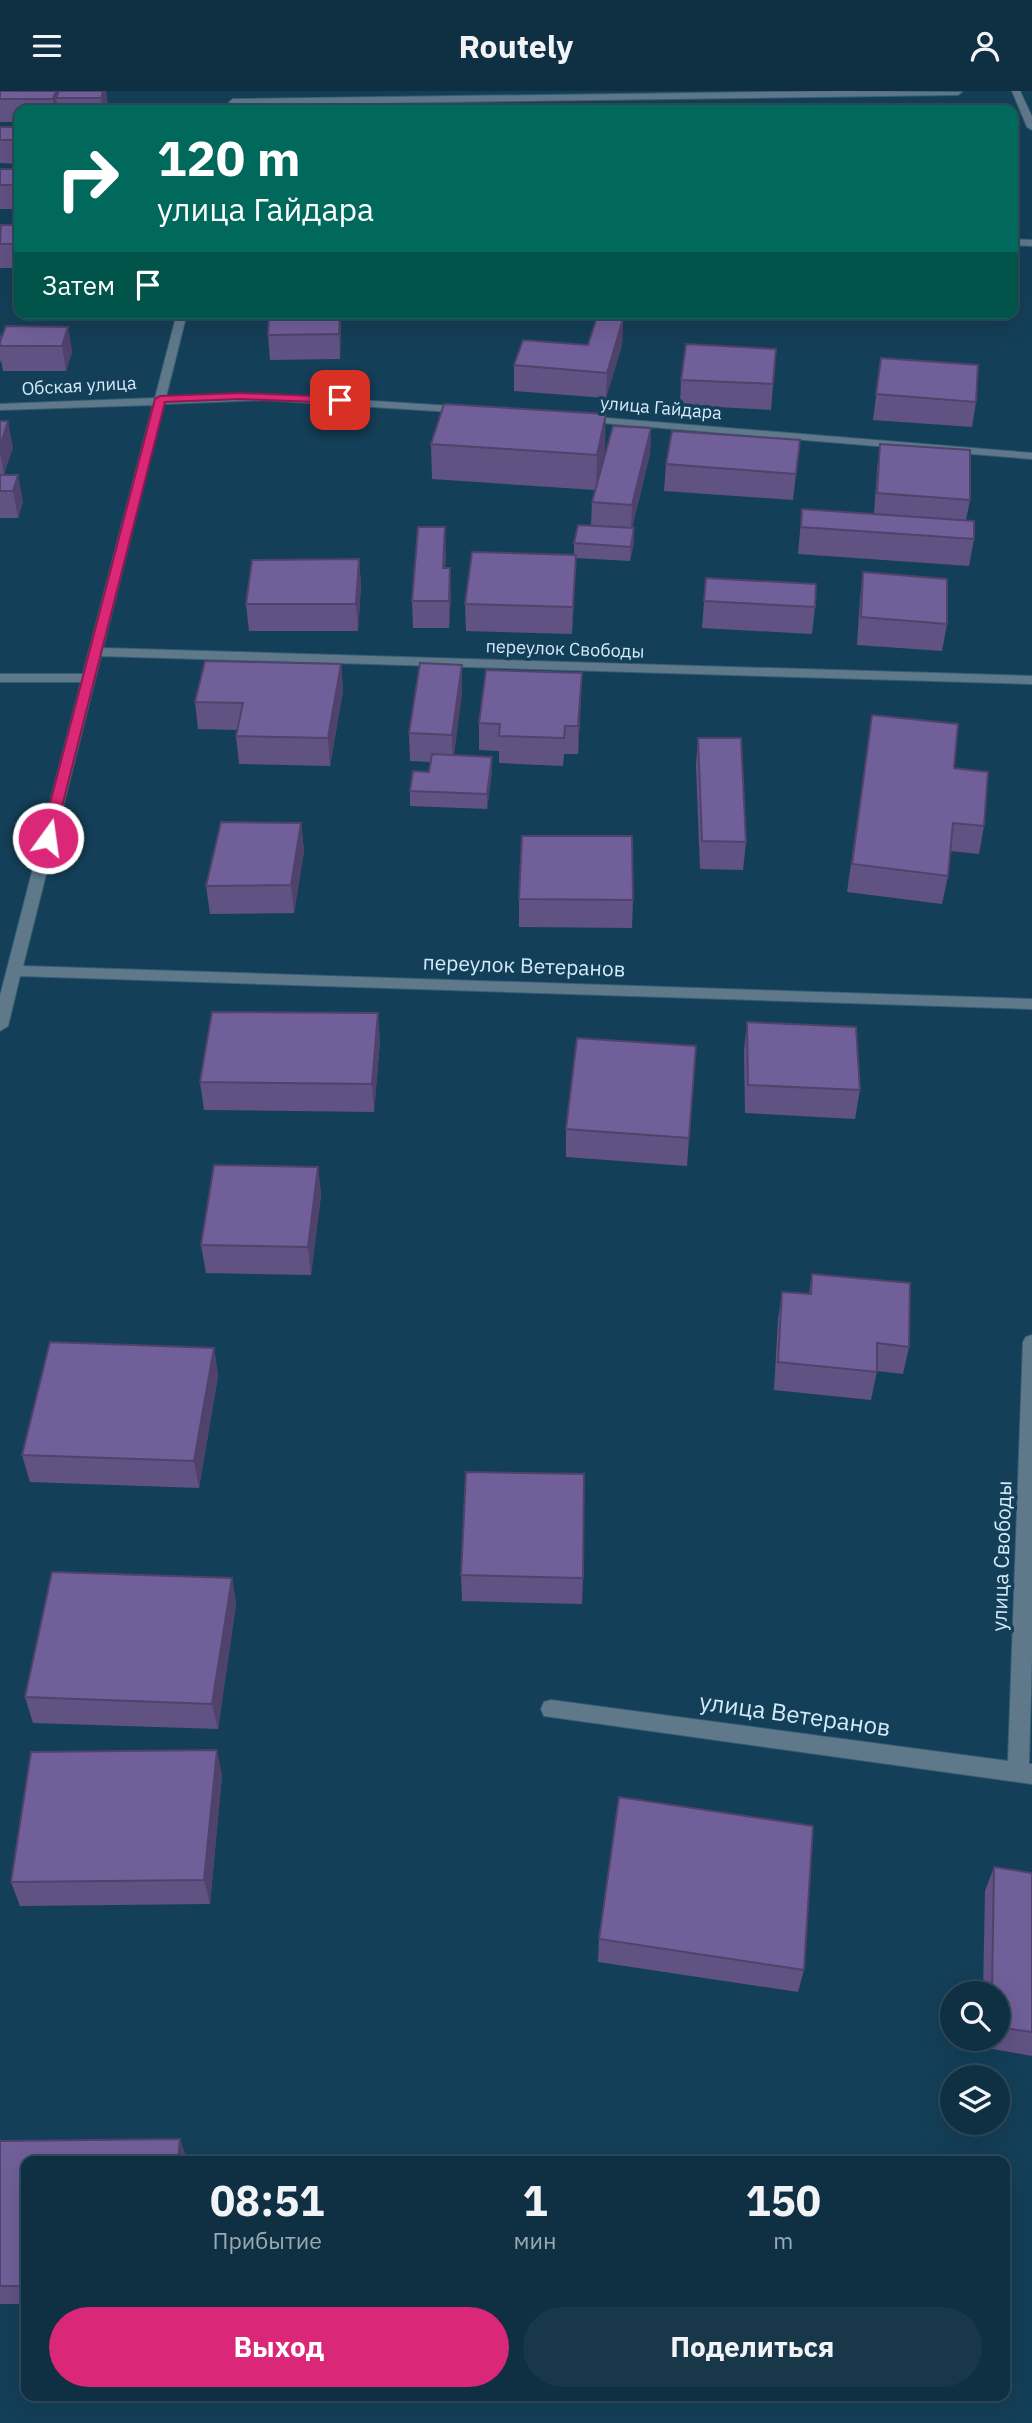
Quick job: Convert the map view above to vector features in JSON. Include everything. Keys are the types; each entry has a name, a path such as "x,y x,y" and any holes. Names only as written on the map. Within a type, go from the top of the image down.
{"street":[{"path":"1016,91 1032,127"},
{"path":"284,105 958,92"},
{"path":"0,1026 180,319"},
{"path":"160,399 264,397 479,411"},
{"name":"Обская улица","path":"0,407 160,399"},
{"name":"улица Гайдара","path":"576,419 1032,456"},
{"name":"переулок Свободы","path":"96,652 1032,680"},
{"path":"0,678 89,678"},
{"name":"переулок Ветеранов","path":"14,971 1032,1004"},
{"name":"улица Свободы","path":"1025,1773 1032,1342"},
{"name":"улица Ветеранов","path":"551,1709 1025,1773"}],"building":[{"path":"0,91 56,91 53,99 0,99"},
{"path":"59,91 103,91 101,98 56,98"},
{"path":"0,127 14,127 14,140 0,140"},
{"path":"0,169 14,169 14,185 0,185"},
{"path":"1,225 14,225 14,244 0,244"},
{"path":"269,319 340,319 339,334 268,335"},
{"path":"596,319 623,319 607,373 514,365 523,340 588,345"},
{"path":"6,326 68,327 62,346 0,346"},
{"path":"686,344 776,349 773,384 681,380"},
{"path":"881,358 978,365 976,402 876,394"},
{"path":"444,404 606,414 597,455 431,444"},
{"path":"0,421 8,421 0,446"},
{"path":"613,426 651,428 632,505 592,502"},
{"path":"672,431 800,440 796,474 666,464"},
{"path":"880,444 970,450 970,500 877,493"},
{"path":"0,475 18,475 13,491 0,491"},
{"path":"802,509 974,521 974,539 801,527"},
{"path":"578,525 634,528 631,547 574,543"},
{"path":"418,527 445,527 443,568 450,568 449,601 412,601"},
{"path":"472,552 576,555 573,607 465,604"},
{"path":"359,559 356,604 246,604 252,560"},
{"path":"863,572 947,579 947,624 861,617"},
{"path":"706,578 816,584 815,607 704,601"},
{"path":"205,661 341,664 328,738 236,736 243,703 195,702"},
{"path":"420,663 462,665 452,735 409,733"},
{"path":"486,670 582,673 578,726 565,726 564,738 499,736 500,724 479,723"},
{"path":"872,715 958,724 954,768 988,772 984,826 953,823 948,876 852,864"},
{"path":"698,738 741,738 746,842 702,841"},
{"path":"432,754 492,757 487,794 410,791 413,771 429,772"},
{"path":"221,822 301,823 291,885 206,886"},
{"path":"522,836 632,836 633,900 519,899"},
{"path":"212,1012 378,1013 372,1084 200,1082"},
{"path":"747,1022 856,1027 860,1090 748,1085"},
{"path":"577,1038 696,1046 689,1138 566,1129"},
{"path":"214,1165 318,1167 308,1247 201,1245"},
{"path":"812,1274 910,1283 909,1347 877,1343 877,1372 778,1362 782,1292 811,1294"},
{"path":"50,1342 214,1348 194,1461 22,1455"},
{"path":"466,1472 584,1474 583,1578 461,1575"},
{"path":"52,1572 232,1578 212,1704 25,1697"},
{"path":"217,1750 204,1880 11,1882 31,1752"},
{"path":"619,1797 813,1826 804,1970 599,1939"},
{"path":"994,1867 1032,1873 1032,2032 1010,2029 1010,1981 992,1981"},
{"path":"180,2139 178,2156 21,2156 21,2286 0,2286 0,2141"}],"route":[{"path":"48,838 160,399 240,396 340,400"}]}
